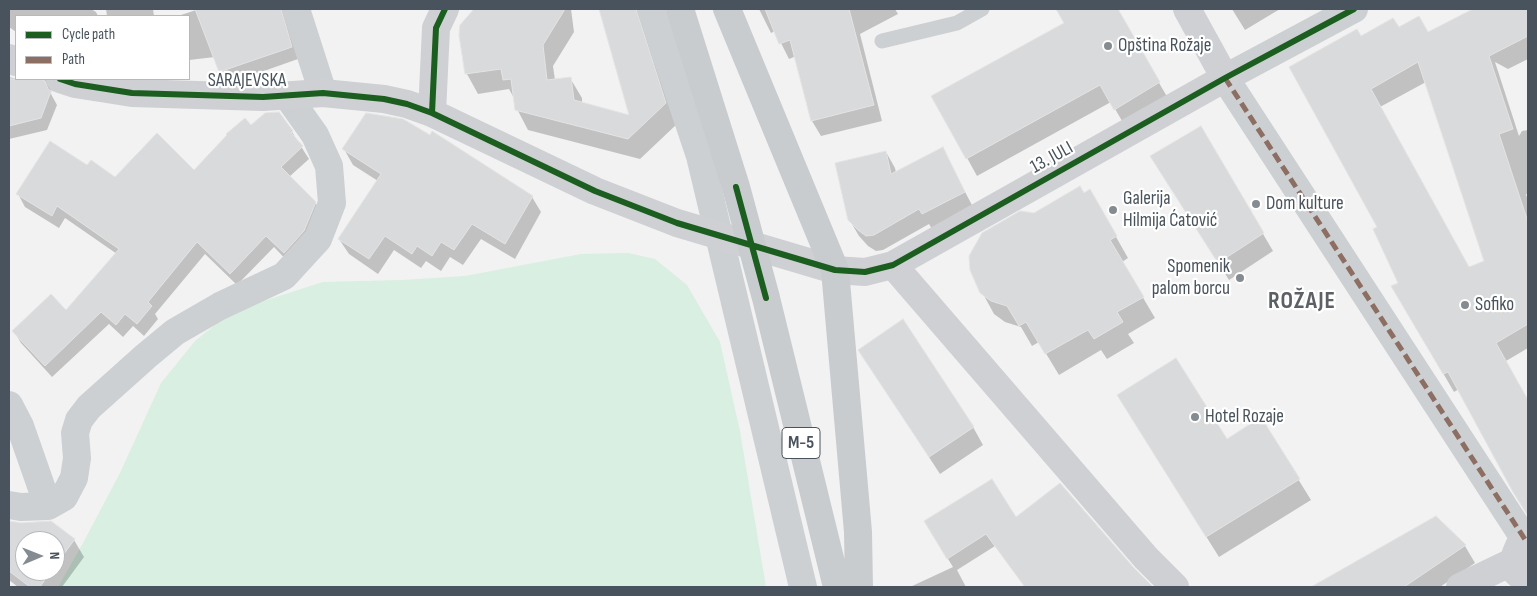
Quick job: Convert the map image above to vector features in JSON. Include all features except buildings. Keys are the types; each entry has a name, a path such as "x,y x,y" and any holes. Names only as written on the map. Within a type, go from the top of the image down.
{"main road":[{"name":"M-5","path":"680,9 736,188 766,298 837,587"},
{"path":"727,9 835,270 858,532 859,587"}],"street":[{"path":"296,9 323,94"},
{"path":"432,113 436,28 445,9"},
{"path":"651,9 700,156 804,587"},
{"path":"1187,9 1225,78 1524,556 1460,587"},
{"path":"1225,78 1354,9"},
{"name":"13. JULI","path":"835,270 865,272 893,264 1225,78"},
{"name":"SARAJEVSKA","path":"63,80 75,84 132,93 288,97 323,94 384,99 407,104 432,113 604,195 677,223 835,270"},
{"path":"9,505 21,507 48,506 64,497 74,478 76,458 75,433 79,420 90,407 175,332 220,306 284,276 318,238 332,202 329,166 315,136 288,97"},
{"path":"893,264 1146,558 1175,587"},
{"path":"9,405 20,426 48,506"}],"lane":[{"path":"882,41 957,23 982,9"}],"green space":[{"path":"628,253 655,259 687,285 720,342 740,431 766,587 58,587 61,581 65,581 65,575 120,473 161,383 195,341 232,311 323,282 465,276 581,254"}],"marked path":[{"path":"1225,78 1526,541"}],"cycle path":[{"path":"432,113 436,28 445,9"},
{"path":"63,80 75,84 132,93 263,97 323,93 384,99 407,104 432,113 595,191 677,223 835,270 865,272 893,265 1225,78 1354,9"},
{"path":"736,187 766,298"}],"place":[{"name":"Opština Rožaje","path":"1108,46"},
{"name":"Dom kulture","path":"1256,204"},
{"name":"Galerija Hilmija Ćatović","path":"1113,210"},
{"name":"Spomenik palom borcu","path":"1240,278"},
{"name":"Sofiko","path":"1465,305"},
{"name":"Hotel Rozaje","path":"1195,417"}],"district":[{"name":"ROŽAJE","path":"1302,302"}]}
